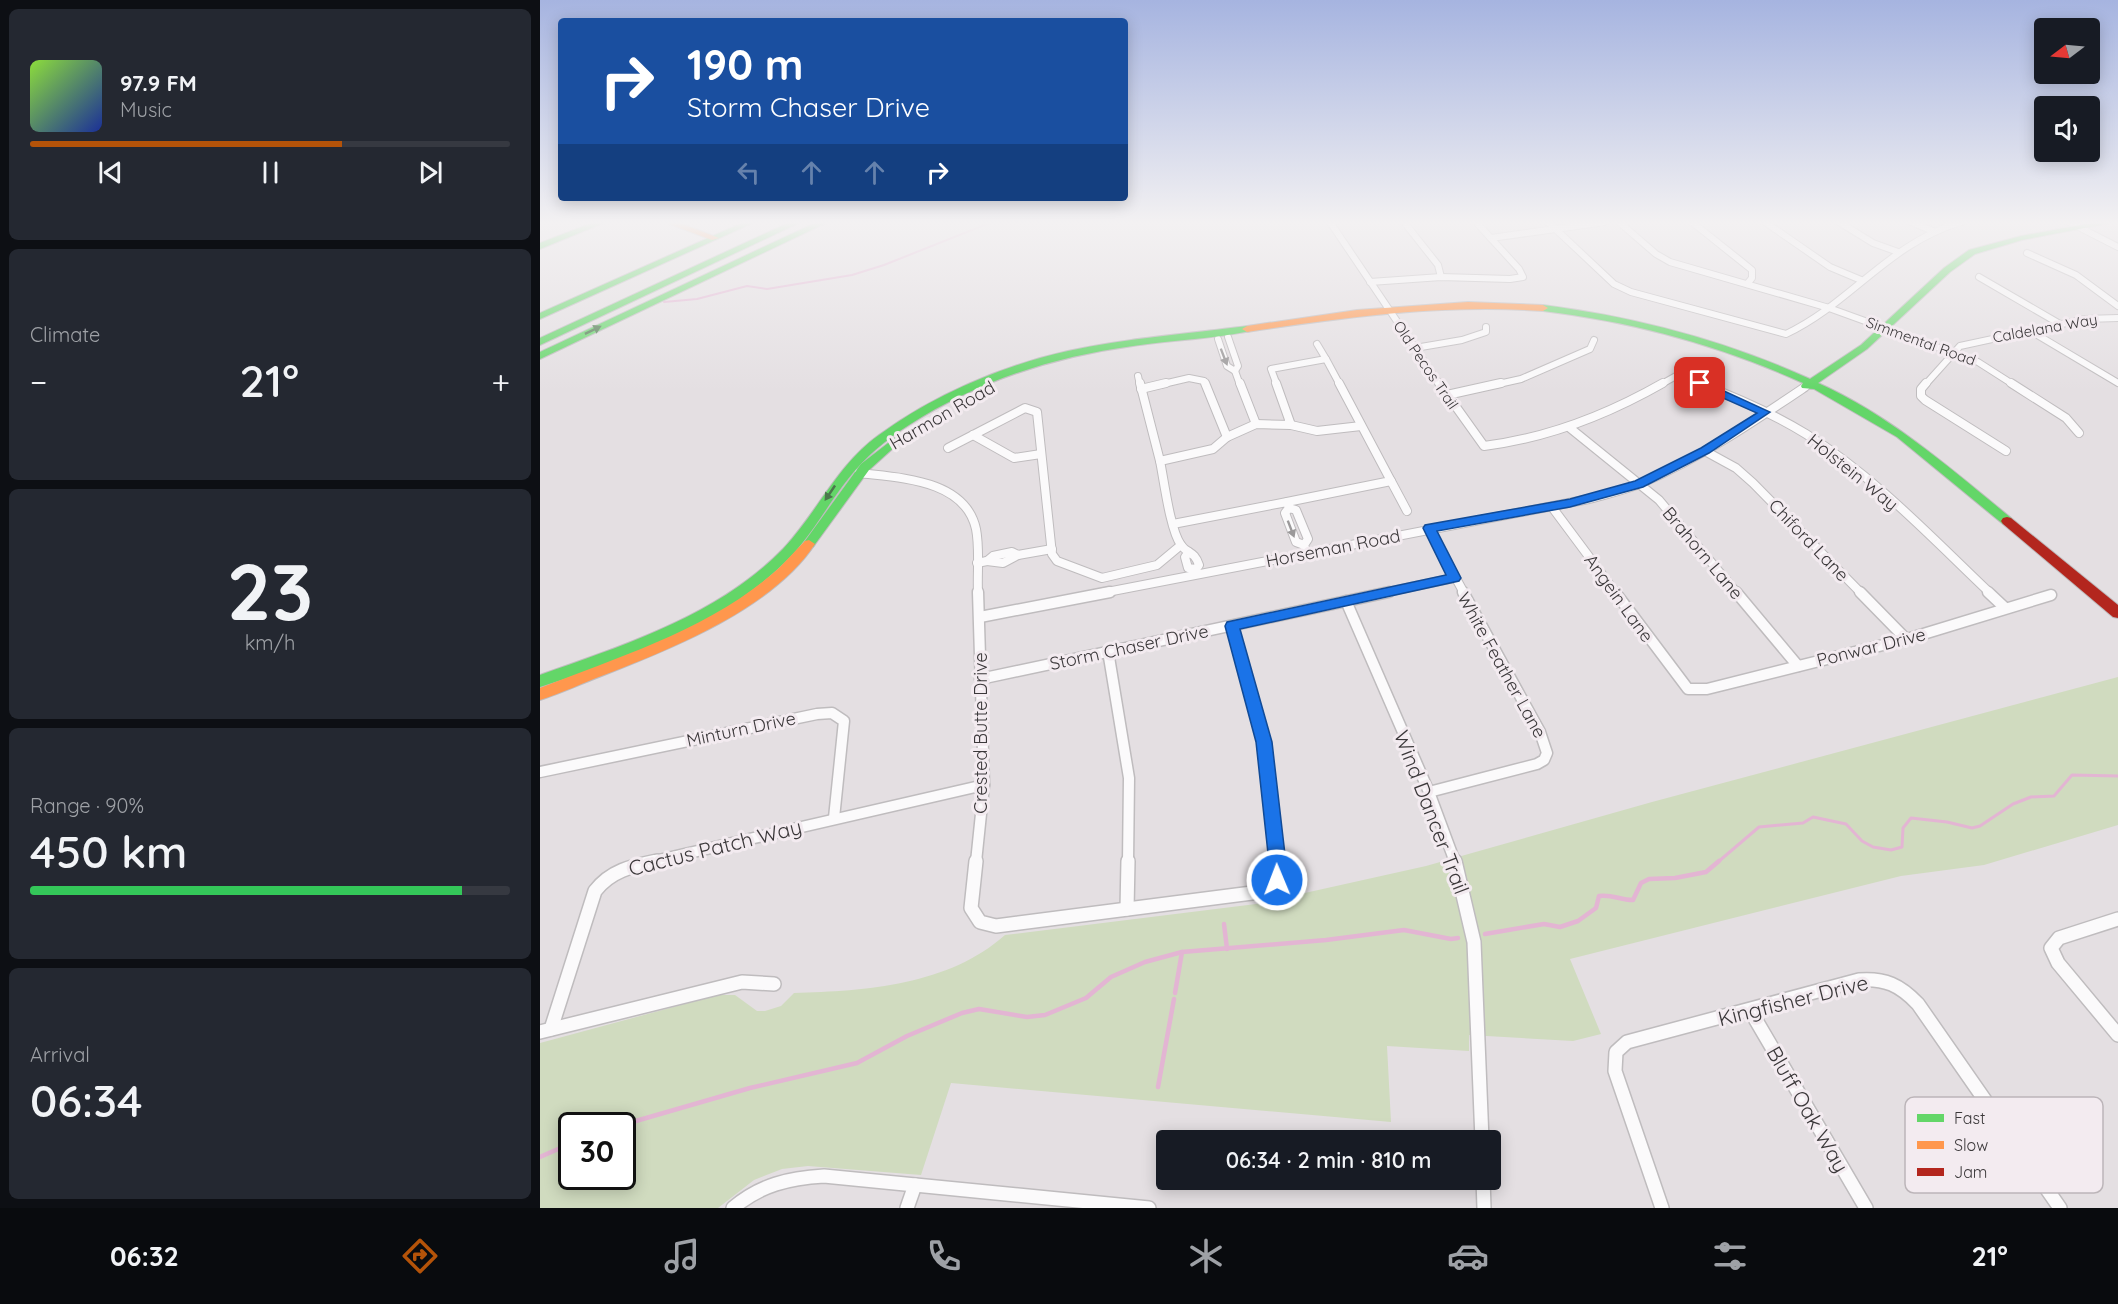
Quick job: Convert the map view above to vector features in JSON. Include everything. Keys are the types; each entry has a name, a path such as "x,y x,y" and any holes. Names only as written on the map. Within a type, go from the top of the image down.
{"main road":[{"path":"540,316 624,278"},
{"path":"540,330 653,278"},
{"path":"540,342 676,278"},
{"path":"540,356 705,278"},
{"name":"Horseman Road","path":"1808,385 1864,347 1938,278"},
{"path":"1390,311 1498,305 1544,308 1614,318 1708,342 1755,358 1910,441 1924,455 1955,477 2118,613"},
{"name":"Harmon Road","path":"540,694 694,629 764,587 791,564 817,536 859,473 889,444 912,429 1001,382 1075,360 1390,311"},
{"name":"Harmon Road","path":"540,681 659,633 707,610 741,590 777,561 806,531 835,486 861,454 914,418 986,381 1045,360 1083,352 1390,311"}],"street":[{"name":"Old Pecos Trail","path":"1368,278 1484,446 1570,428"},
{"path":"1370,282 1434,278"},
{"path":"1467,278 1514,278"},
{"path":"1608,278 1630,292 1786,334 1829,308 1861,280 1857,278"},
{"name":"Simmental Road","path":"1728,278 1829,308 1955,352 1993,369 2066,418 2079,433"},
{"path":"1747,284 1752,278"},
{"path":"1981,278 2060,324"},
{"path":"2081,278 2118,306"},
{"name":"Caldelana Way","path":"2006,451 1921,396 1922,389 1960,346 2092,318 2118,318"},
{"path":"1415,348 1474,337 1486,332 1486,327"},
{"path":"2030,330 2118,383"},
{"path":"1223,338 1227,366 1235,371 1256,424"},
{"path":"1447,395 1521,379 1590,349 1594,340"},
{"path":"1317,344 1407,511"},
{"path":"1291,425 1272,369 1326,359"},
{"path":"1138,376 1160,461 1173,524 1181,545 1189,552 1185,557 1188,568 1196,572"},
{"name":"Holstein Way","path":"1570,428 1644,394 1676,376 1700,383 1765,412 1824,446 1875,486 2004,607"},
{"path":"1141,389 1189,378 1204,381 1227,437"},
{"name":"Horseman Road","path":"980,617 1306,549 1589,499 1639,484 1705,450 1808,385"},
{"path":"948,448 1025,408 1037,412 1052,554 1057,561 1102,578 1157,565 1181,545"},
{"path":"1160,461 1207,452 1227,437 1256,424 1291,425 1304,431 1317,432 1361,426"},
{"name":"Brahorn Lane","path":"1570,428 1659,500 1798,666"},
{"path":"974,435 1014,458 1041,454"},
{"name":"Chiford Lane","path":"1705,450 1736,468 1754,483 1906,639"},
{"name":"Crested Butte Drive","path":"859,473 923,482 947,492 968,508 975,529 982,562 980,679 984,785 971,908 975,919 984,926 996,927 1246,894 1269,887 1277,880 1267,758 1232,626"},
{"path":"1173,524 1288,505 1391,481"},
{"path":"1288,505 1285,513 1296,542 1306,549"},
{"name":"Angein Lane","path":"1552,507 1688,689"},
{"name":"White Feather Lane","path":"1429,528 1454,578 1540,732 1547,753 1544,760 1537,764 1429,792"},
{"path":"982,562 994,564 1013,560 1018,555 1052,549"},
{"name":"Storm Chaser Drive","path":"980,679 1454,578"},
{"name":"Ponwar Drive","path":"1688,689 1707,689 1906,639 1955,625 2004,607 2051,595"},
{"name":"Wind Dancer Trail","path":"1346,601 1429,792 1454,857 1474,942 1482,1130"},
{"path":"1108,651 1129,778 1127,909"},
{"name":"Minturn Drive","path":"540,772 807,716 833,713 841,716 844,721 834,818"},
{"name":"Cactus Patch Way","path":"546,1031 592,896 599,884 611,874 625,868 834,818 984,785"},
{"path":"2118,919 2059,939 2051,948 2058,963 2118,1035"},
{"name":"Kingfisher Drive","path":"1662,1208 1615,1071 1616,1052 1627,1042 1859,980 1877,978 1891,981 1918,1004 1983,1097"},
{"path":"546,1031 742,982 774,984"},
{"name":"Bluff Oak Way","path":"1750,1010 1866,1208"},
{"path":"733,1208 761,1188 789,1178 824,1176 1099,1205 1149,1208"},
{"path":"907,1208 915,1185"},
{"path":"1483,1190 1484,1208"},
{"name":"Kingfisher Drive","path":"2050,1193 2060,1208"}],"green space":[{"path":"2118,677 2118,825 1984,865 1901,876 1570,959 1601,1034 1573,1041 1469,1035 1469,1051 1387,1046 1391,1122 951,1083 921,1175 808,1166 782,1169 754,1180 718,1208 540,1208 540,1043 718,995 735,995 757,1011 765,1011 781,1006 794,993 849,990 906,982 959,965 983,952 1005,935 1256,904 1426,866 1652,802"}],"waterway":[{"path":"664,302 697,299 747,286 767,289 832,278"},
{"path":"1718,862 1759,827 1803,823 1813,817 1846,824 1862,841 1873,847 1891,850 1902,847 1903,828 1911,818 1947,822 1972,828 1980,826 2013,804 2031,797 2054,796 2072,775 2118,776"},
{"path":"1485,934 1544,924 1560,927 1578,921 1596,908 1599,896 1633,900 1641,883 1649,879 1675,878 1706,872 1719,861"},
{"path":"1224,924 1227,948"},
{"path":"1227,948 1326,940 1404,930 1451,939 1458,938"},
{"path":"1182,952 1227,948"},
{"path":"636,1121 750,1088 857,1063 907,1036 962,1013 979,1009 1027,1017 1045,1015 1086,998 1111,977 1145,962 1182,952"},
{"path":"1175,993 1182,952"},
{"path":"1158,1087 1174,999"},
{"path":"540,1157 558,1149"}],"traffic: fast":[{"path":"540,316 624,278"},
{"path":"540,342 676,278"},
{"path":"540,356 705,278"},
{"path":"1806,386 1864,347 1938,278"},
{"path":"1543,308 1590,314 1684,334 1774,366 1818,386 1901,435 2007,521"},
{"path":"540,681 671,630 734,596 787,552 842,477 867,450 903,424 948,398 1018,368 1067,354 1134,342 1247,329"},
{"path":"809,544 865,467 896,440"}],"traffic: slow":[{"path":"1247,329 1357,313 1431,306 1506,305 1543,308"},
{"path":"540,694 685,635 720,616 753,595 783,571 809,544"}],"traffic: jam":[{"path":"2007,521 2118,613"}],"route":[{"path":"1277,880 1264,742 1232,626 1454,578 1429,528 1508,516 1589,499 1639,484 1705,450 1765,412 1700,383"}]}
